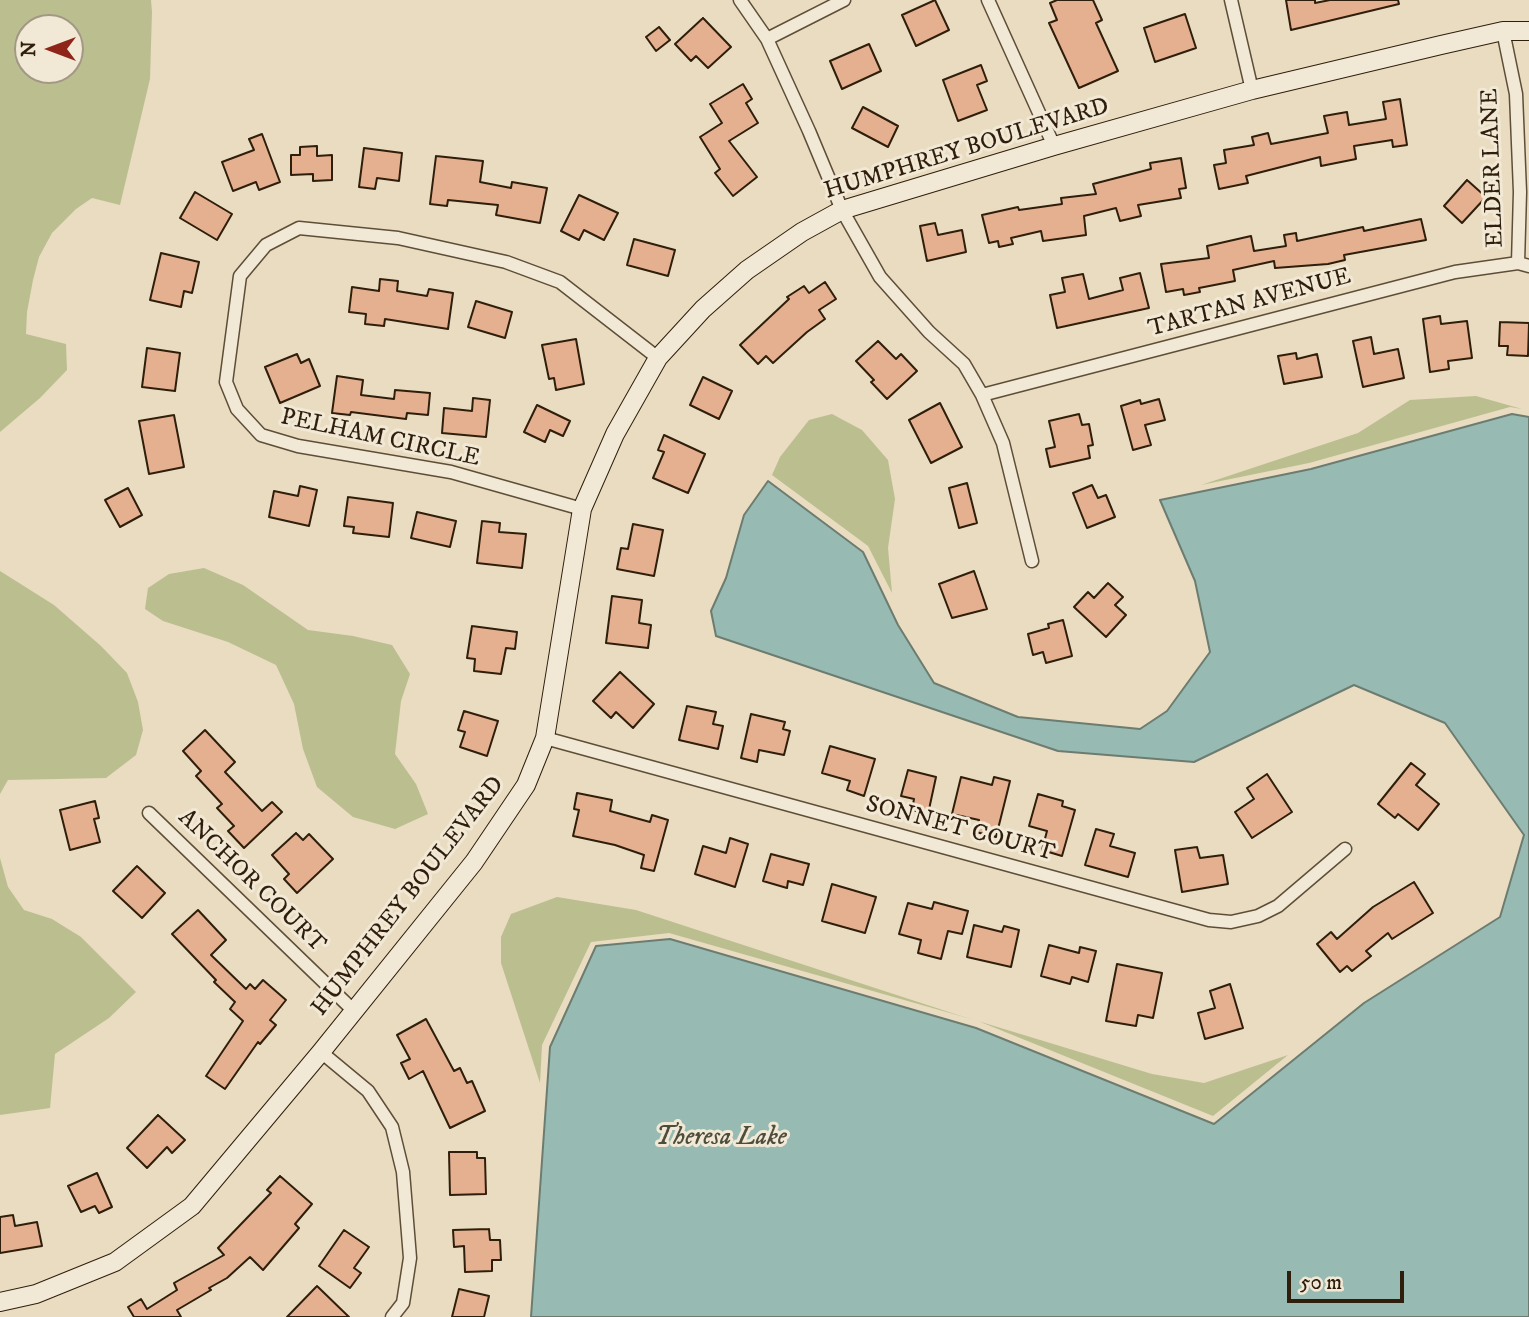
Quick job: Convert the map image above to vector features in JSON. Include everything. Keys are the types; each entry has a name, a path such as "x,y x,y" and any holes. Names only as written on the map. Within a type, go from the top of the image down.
{"street":[{"path":"740,0 767,39 842,210 880,277 929,332 964,364 982,395 1003,443 1032,561"},
{"path":"767,39 844,0"},
{"path":"988,0 1054,146"},
{"path":"1231,0 1252,90"},
{"name":"HUMPHREY BOULEVARD","path":"0,1302 36,1294 115,1262 192,1206 321,1052 474,862 526,785 545,738 582,509 615,434 658,358 703,309 747,270 802,232 842,210 1252,90 1503,31 1529,31"},
{"name":"ELDER LANE","path":"1503,31 1516,94 1523,264"},
{"name":"PELHAM CIRCLE","path":"582,509 451,472 298,446 261,435 237,409 226,382 240,276 266,245 299,228 398,238 506,262 560,282 658,358"},
{"name":"TARTAN AVENUE","path":"982,395 1455,272 1523,264"},
{"name":"SONNET COURT","path":"545,738 1209,920 1230,922 1258,916 1278,906 1345,849"},
{"name":"ANCHOR COURT","path":"149,813 354,1011"},
{"path":"321,1052 368,1091 392,1127 403,1172 410,1258 403,1303 392,1317"}],"green space":[{"path":"0,0 151,0 150,79 120,205 92,198 76,209 52,233 39,257 27,312 26,334 66,344 67,370 40,398 0,432"},
{"path":"1476,396 1522,409 1510,407 1309,463 1201,485 1358,433 1410,400"},
{"path":"832,414 862,430 888,460 895,499 888,548 892,593 868,546 772,475 780,457 809,420"},
{"path":"204,568 243,585 308,630 392,645 410,674 401,701 395,754 416,784 428,814 395,829 353,817 317,787 303,749 294,704 276,665 228,642 163,621 145,609 148,588 169,574"},
{"path":"0,571 54,605 127,673 138,702 143,730 136,755 106,778 8,780 0,794"},
{"path":"0,858 8,887 24,910 52,919 81,937 136,992 109,1018 55,1054 50,1108 0,1115"},
{"path":"557,897 636,910 974,1020 669,933 591,942 542,1045 540,1083 501,963 501,937 511,914"},
{"path":"979,1021 1152,1074 1204,1083 1288,1055 1213,1116"}],"water":[{"name":"Theresa Lake","path":"1512,414 1529,417 1529,1317 531,1317 550,1047 596,946 670,939 976,1028 1214,1124 1364,1003 1500,917 1524,835 1445,723 1354,685 1194,762 1058,751 716,636 711,611 726,578 744,515 768,481 863,552 898,625 934,683 1018,717 1140,729 1167,711 1210,652 1195,581 1160,500 1311,469"}],"building":[{"path":"935,0 949,30 916,46 902,15"},
{"path":"1057,0 1093,0 1102,20 1096,23 1118,71 1079,88 1049,23 1057,20 1050,3"},
{"path":"1286,0 1315,0 1315,3 1330,0 1398,0 1399,4 1291,30"},
{"path":"1185,14 1196,48 1155,62 1144,28"},
{"path":"703,18 731,47 708,68 696,56 691,61 675,44"},
{"path":"659,27 670,40 656,51 646,37"},
{"path":"869,44 881,71 842,89 830,61"},
{"path":"981,65 987,81 977,85 987,110 958,121 943,80"},
{"path":"743,84 752,99 746,103 758,123 729,141 757,177 733,196 715,173 720,169 700,137 722,123 710,104"},
{"path":"1400,99 1407,145 1393,147 1392,140 1354,146 1356,159 1321,166 1320,157 1246,176 1248,183 1219,189 1214,165 1226,163 1224,150 1254,145 1252,137 1268,133 1271,144 1328,133 1324,116 1347,112 1349,125 1386,119 1383,102"},
{"path":"863,107 898,126 888,147 852,128"},
{"path":"262,134 280,182 259,190 256,182 233,191 222,162 254,150 249,139"},
{"path":"317,146 317,156 332,155 332,180 313,181 313,174 291,175 291,155 300,155 300,147"},
{"path":"364,148 402,153 399,181 377,178 375,189 359,187"},
{"path":"436,156 483,161 480,182 511,188 512,182 547,188 540,223 496,215 498,205 448,200 447,206 430,204"},
{"path":"1181,158 1186,188 1179,189 1181,198 1138,205 1141,216 1120,221 1116,208 1084,216 1086,235 1043,241 1041,231 1011,238 1013,244 999,247 998,241 989,243 982,215 1018,207 1019,210 1062,204 1061,198 1096,194 1093,184 1151,169 1150,163"},
{"path":"1467,180 1486,197 1462,223 1444,206"},
{"path":"195,192 232,214 217,240 180,218"},
{"path":"579,195 618,213 604,240 584,230 579,240 561,231"},
{"path":"1421,219 1426,240 1344,255 1345,260 1328,264 1275,268 1274,261 1233,270 1235,281 1199,288 1200,292 1184,295 1183,289 1166,292 1161,264 1209,258 1207,246 1251,236 1254,251 1286,246 1284,235 1296,233 1297,241 1363,227 1364,231"},
{"path":"935,223 938,235 962,230 966,252 927,261 920,226"},
{"path":"634,239 675,250 668,276 627,265"},
{"path":"161,253 199,262 192,293 184,291 181,307 150,300"},
{"path":"1140,273 1149,308 1057,328 1050,295 1065,292 1062,278 1083,274 1089,299 1123,290 1120,278"},
{"path":"380,279 398,281 397,291 427,296 429,289 453,293 448,329 385,319 384,326 365,324 366,314 349,312 352,287 379,291"},
{"path":"825,282 836,299 819,310 825,319 773,363 766,356 758,364 740,345 789,299 787,297 804,286 809,293"},
{"path":"476,301 512,312 505,338 468,327"},
{"path":"1440,316 1441,324 1467,321 1472,358 1448,361 1449,369 1430,372 1423,319"},
{"path":"1500,322 1529,323 1528,356 1507,355 1508,346 1499,346"},
{"path":"1371,337 1374,354 1398,349 1404,378 1363,387 1353,341"},
{"path":"576,339 584,384 556,390 554,378 549,379 542,345"},
{"path":"878,341 896,359 901,354 917,371 887,399 856,361"},
{"path":"147,348 180,353 175,391 142,387"},
{"path":"1296,353 1297,359 1317,354 1322,377 1284,384 1278,356"},
{"path":"297,354 301,363 309,359 320,386 280,403 265,367"},
{"path":"337,376 363,380 361,395 394,399 395,390 430,393 428,415 407,413 406,419 351,412 350,415 332,413"},
{"path":"703,377 732,391 719,419 690,405"},
{"path":"473,398 490,400 486,437 442,433 444,408 472,411"},
{"path":"1159,399 1165,420 1145,425 1151,445 1133,450 1121,406 1140,400 1141,404"},
{"path":"940,403 962,447 931,463 909,420"},
{"path":"537,405 570,421 563,436 550,430 545,442 524,432"},
{"path":"1079,414 1082,425 1089,424 1093,445 1088,446 1090,458 1050,467 1046,449 1055,447 1049,421"},
{"path":"174,415 184,467 149,474 139,421"},
{"path":"664,435 705,454 688,493 653,478 664,452 658,450"},
{"path":"967,483 977,523 959,528 949,488"},
{"path":"1092,485 1098,498 1106,495 1115,517 1087,528 1073,493"},
{"path":"300,486 317,490 309,526 269,517 274,491 298,496"},
{"path":"128,488 142,515 120,527 105,500"},
{"path":"348,497 393,503 389,537 353,533 354,527 344,526"},
{"path":"417,512 456,521 450,547 411,538"},
{"path":"482,521 500,523 499,532 526,534 522,568 477,563"},
{"path":"633,524 663,530 654,576 617,569 621,548 628,549"},
{"path":"974,571 987,609 952,618 939,584"},
{"path":"1108,583 1123,597 1115,605 1126,615 1106,637 1074,607 1088,592 1094,598"},
{"path":"612,596 642,600 639,623 651,625 648,648 606,643"},
{"path":"1063,620 1072,656 1046,663 1043,652 1033,655 1028,634 1049,628 1048,624"},
{"path":"472,626 517,632 515,649 506,648 501,674 474,671 475,659 467,658"},
{"path":"620,672 654,704 633,728 616,712 611,718 593,701"},
{"path":"687,706 716,712 713,724 723,726 718,749 679,740"},
{"path":"464,711 498,721 487,756 460,747 465,732 458,730"},
{"path":"751,714 785,722 783,729 790,731 784,755 759,750 757,762 741,758"},
{"path":"205,730 235,762 225,772 262,811 272,802 282,812 244,848 228,831 234,826 217,808 222,804 196,776 201,771 183,751"},
{"path":"830,746 875,759 864,796 847,790 850,781 822,773"},
{"path":"1411,763 1425,774 1416,785 1439,804 1418,830 1398,814 1395,818 1378,804"},
{"path":"908,770 936,777 928,814 912,810 914,799 901,796"},
{"path":"1267,774 1292,812 1252,838 1235,812 1254,799 1247,788"},
{"path":"961,777 992,785 994,777 1010,781 996,837 976,832 979,820 952,814"},
{"path":"577,793 612,800 610,811 650,822 652,815 668,820 654,871 641,868 644,855 615,845 573,836 579,810 574,809"},
{"path":"1038,794 1063,801 1062,806 1075,810 1062,856 1042,850 1047,831 1029,826"},
{"path":"95,801 99,818 94,819 100,842 70,850 60,810"},
{"path":"1096,829 1114,834 1110,846 1135,853 1128,877 1085,865"},
{"path":"296,833 303,840 309,834 333,859 297,893 284,879 289,874 272,855"},
{"path":"730,838 748,844 735,887 695,874 703,846 726,853"},
{"path":"1197,847 1200,858 1223,855 1228,884 1182,892 1175,850"},
{"path":"771,854 809,864 803,885 788,881 787,888 763,881"},
{"path":"137,866 165,893 142,918 113,891"},
{"path":"1414,882 1433,913 1392,939 1388,933 1366,951 1371,956 1352,971 1347,966 1340,972 1317,944 1331,932 1337,939 1373,907"},
{"path":"832,884 876,897 865,933 822,921"},
{"path":"934,902 968,911 962,934 948,931 941,959 918,953 921,940 899,934 908,903 932,909"},
{"path":"198,910 226,940 211,955 246,989 250,984 255,989 263,980 286,1000 270,1020 276,1025 260,1044 258,1042 225,1089 206,1076 243,1021 230,1009 235,1002 172,934"},
{"path":"974,925 1002,932 1004,926 1019,930 1011,967 967,957"},
{"path":"1049,945 1079,953 1080,947 1096,951 1088,982 1072,977 1070,984 1041,976"},
{"path":"1117,964 1162,973 1153,1018 1138,1015 1136,1026 1106,1021"},
{"path":"1230,984 1243,1028 1205,1039 1198,1013 1215,1008 1210,991"},
{"path":"426,1019 454,1071 460,1068 467,1083 472,1081 485,1111 450,1128 423,1071 409,1079 401,1063 410,1059 397,1035"},
{"path":"158,1115 185,1140 172,1153 167,1147 147,1168 127,1148"},
{"path":"449,1152 477,1152 477,1158 485,1158 486,1194 450,1195"},
{"path":"97,1173 112,1207 99,1213 95,1206 81,1212 68,1186"},
{"path":"280,1176 312,1204 295,1224 299,1228 263,1270 250,1257 227,1278 209,1288 211,1290 177,1310 181,1317 134,1317 128,1307 141,1299 147,1309 177,1290 174,1283 224,1255 218,1248 271,1193 267,1190"},
{"path":"13,1215 15,1226 37,1222 42,1246 0,1253 0,1217"},
{"path":"489,1229 490,1240 500,1240 501,1260 492,1260 492,1271 465,1272 464,1246 454,1247 453,1230"},
{"path":"344,1230 369,1247 354,1268 361,1273 350,1288 319,1266"},
{"path":"317,1286 349,1317 287,1317"},
{"path":"459,1289 489,1296 484,1317 452,1317"}]}
